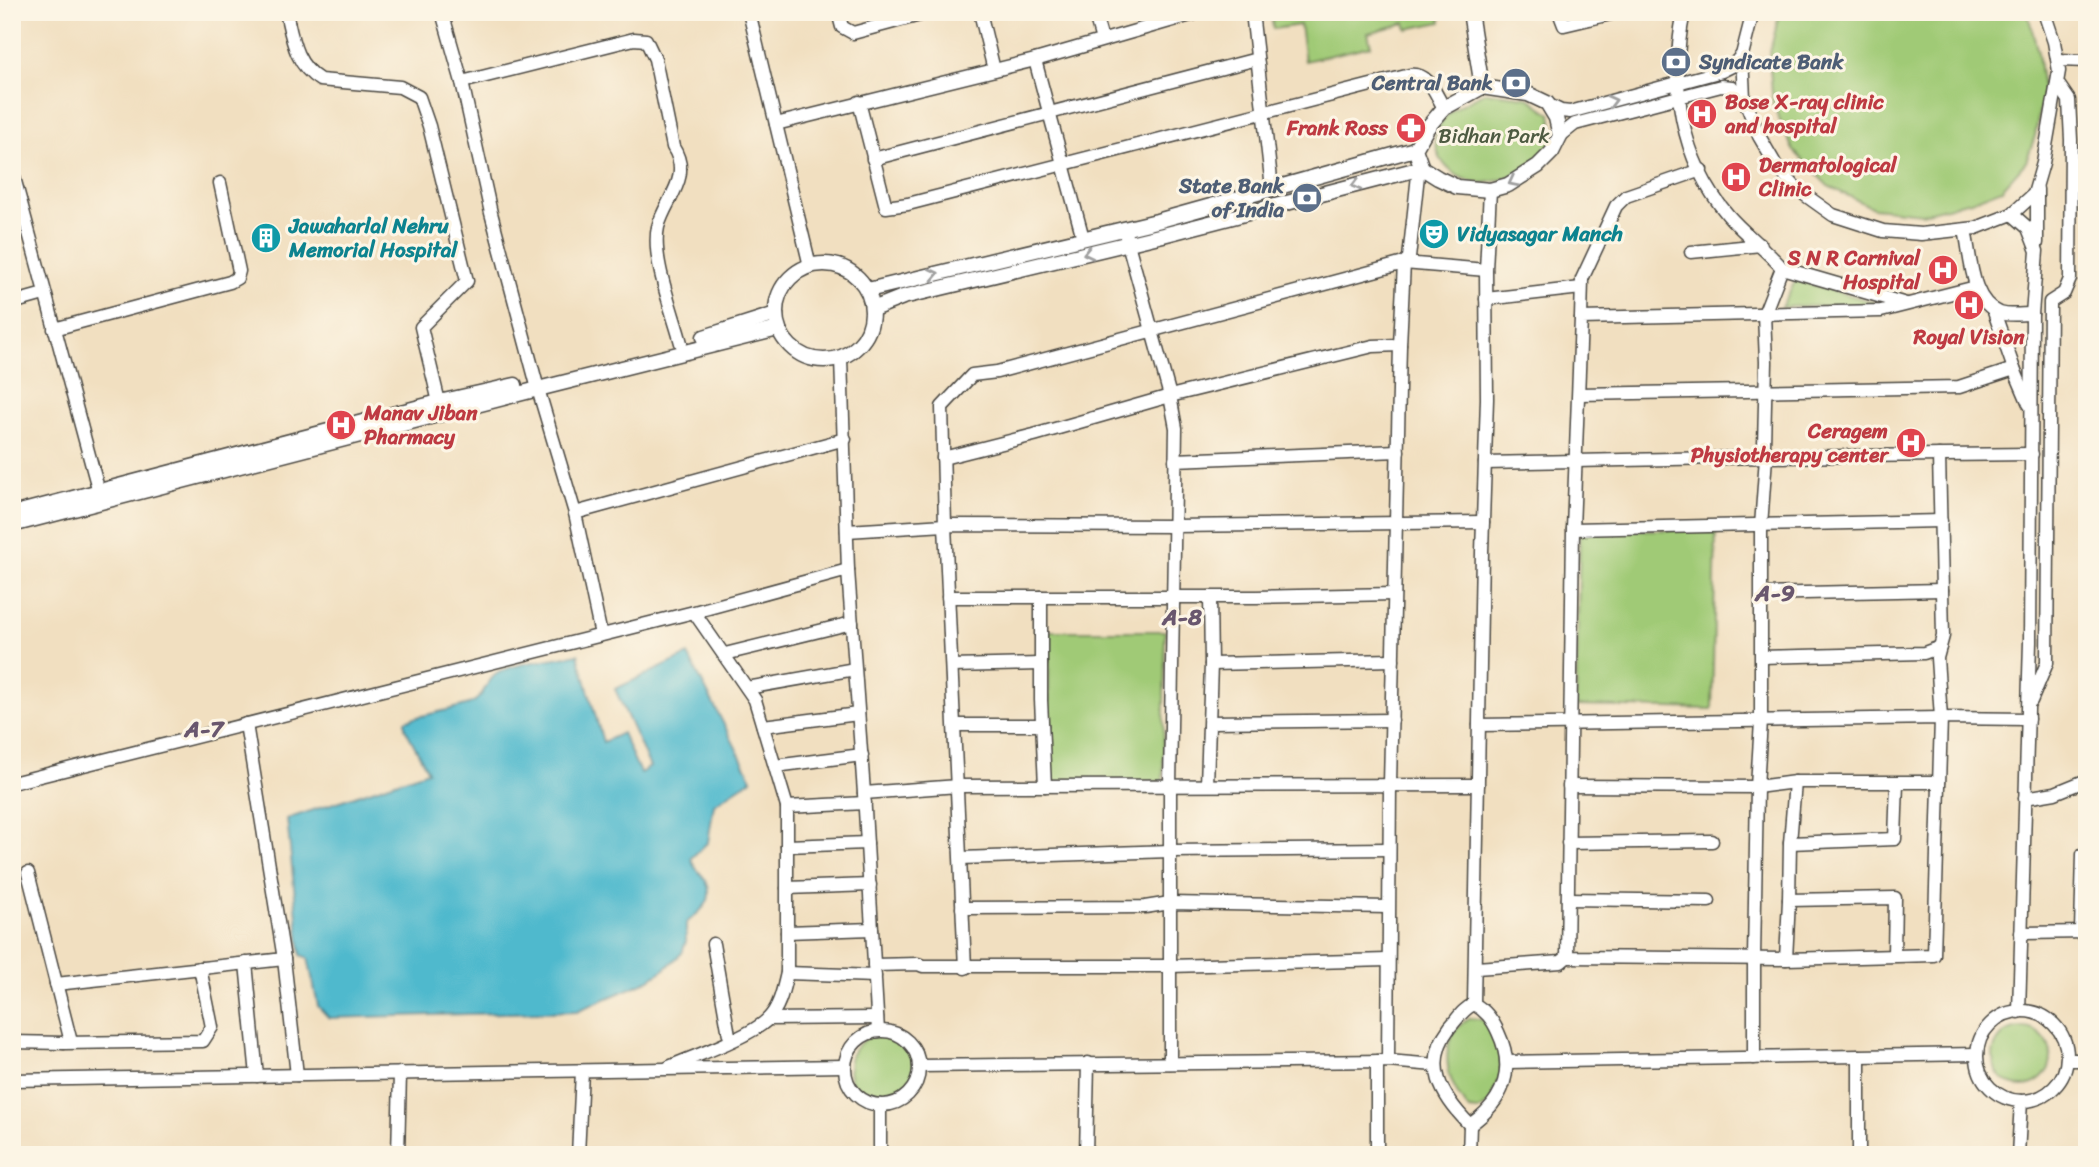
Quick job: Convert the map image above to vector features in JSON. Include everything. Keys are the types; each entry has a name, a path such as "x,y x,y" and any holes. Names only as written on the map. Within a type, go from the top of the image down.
{"main road":[{"path":"1470,12 1482,87"},
{"path":"867,290 1083,238 1126,236 1272,188 1415,149 1427,128 1444,108 1482,87 1528,94 1547,103 1556,118 1560,136 1552,152 1538,166 1508,185 1490,190 1457,187 1422,168 1415,149"},
{"path":"873,309 903,298 1126,236 1422,168"},
{"path":"824,264 849,271 860,279 867,290 873,309 866,337 841,358 827,361 811,359 797,353 786,342 777,321 777,300 784,285 795,273 810,266 824,264"},
{"path":"12,514 439,402 537,385 681,343 777,321"},
{"path":"12,525 777,321"}],"street":[{"path":"286,12 295,52 310,74 320,79 400,87 419,97 429,126 467,281 421,327 439,402"},
{"path":"442,12 462,82 491,213 575,513 601,635"},
{"path":"749,12 810,266"},
{"path":"838,12 842,27 853,33 931,12"},
{"path":"980,12 994,70"},
{"path":"1094,12 1102,40"},
{"path":"776,124 1035,60 1179,15 1201,12"},
{"path":"1252,12 1272,188"},
{"path":"1559,12 1564,25 1619,12"},
{"path":"1684,12 1679,35 1677,91 1685,137 1711,192 1730,217 1782,268 1908,304"},
{"path":"1753,12 1743,43 1744,98 1759,136 1783,175 1807,198 1833,215 1883,231 1921,234 1965,230 2011,214 2031,199 2038,188"},
{"path":"2019,1012 2028,714 2032,314 2038,188 2058,84 2058,60 2044,12"},
{"path":"462,82 634,39 646,40 655,59 680,178 659,225 655,247 681,343"},
{"path":"1560,136 1575,124 1677,91 1727,69 1742,55"},
{"path":"873,159 1257,59"},
{"path":"1035,60 1083,238"},
{"path":"2058,60 2087,61"},
{"path":"859,103 886,206 908,204 1419,74 1426,78 1444,108"},
{"path":"2050,302 2064,293 2070,279 2069,100 2058,84"},
{"path":"1547,103 1561,111 1570,112 1677,91 1728,86 1744,98"},
{"path":"1377,1155 1387,960 1400,345 1405,264 1409,258 1418,175 1422,168"},
{"path":"12,170 16,200 99,492"},
{"path":"1567,957 1573,529 1582,279 1615,206 1626,196 1646,187 1701,170"},
{"path":"54,329 237,278 239,271 220,184"},
{"path":"1474,1003 1485,463 1486,270 1490,190"},
{"path":"2011,214 2028,228 2037,251"},
{"path":"1965,230 1976,287 1993,309 2032,411"},
{"path":"1126,236 1170,396 1176,428 1170,786 1170,1063"},
{"path":"1691,252 1760,245"},
{"path":"965,968 944,525 942,407 972,376 997,372 1405,264 1486,270"},
{"path":"1755,1058 1754,958 1762,657 1761,526 1766,457 1763,446 1764,314 1782,268"},
{"path":"2028,714 2047,663 2050,302 2035,281"},
{"path":"1581,318 1881,311 1976,287"},
{"path":"1486,299 1581,288"},
{"path":"12,303 44,294"},
{"path":"1993,309 2006,314 2032,314"},
{"path":"943,458 1170,396 1373,346 1400,345"},
{"path":"841,358 848,570 878,1024"},
{"path":"1579,394 1959,387 2014,369"},
{"path":"575,513 845,439"},
{"path":"1175,460 1398,451"},
{"path":"1485,463 2032,454"},
{"path":"1476,968 1561,962 1567,957 1786,959 1934,955 1941,718 1937,658 1943,636 1939,455"},
{"path":"1573,529 1941,521"},
{"path":"847,531 944,525 1174,526 1483,522"},
{"path":"12,783 694,612 848,570"},
{"path":"1762,594 1942,590"},
{"path":"948,597 1394,594"},
{"path":"1041,597 1045,786"},
{"path":"1207,785 1210,597"},
{"path":"662,1069 734,1039 768,1019 781,997 787,973 787,807 755,700 694,612"},
{"path":"725,654 852,622"},
{"path":"1762,657 1924,653 1940,646"},
{"path":"1211,664 1393,660"},
{"path":"952,666 1041,664"},
{"path":"747,688 855,669"},
{"path":"763,726 858,714"},
{"path":"1479,725 1941,718 2028,714"},
{"path":"1210,722 1392,720"},
{"path":"246,724 284,959 297,1075"},
{"path":"955,725 1042,725"},
{"path":"775,766 862,755"},
{"path":"2025,798 2055,793 2087,780"},
{"path":"1569,786 1757,787 1795,782 1939,782"},
{"path":"1786,959 1795,782"},
{"path":"1790,843 1895,839 1897,783"},
{"path":"787,807 958,786 1478,785"},
{"path":"1568,843 1712,841"},
{"path":"787,846 867,843"},
{"path":"961,858 1170,850 1389,849"},
{"path":"2021,933 2084,932 2083,854"},
{"path":"28,873 70,1038 64,1043"},
{"path":"787,888 870,885"},
{"path":"1789,900 1895,898 1894,955"},
{"path":"1568,899 1709,901"},
{"path":"962,908 1145,907 1170,903 1388,907"},
{"path":"787,932 872,929"},
{"path":"713,944 729,1035 734,1039"},
{"path":"56,984 284,959"},
{"path":"787,973 874,970 918,964 965,968 1387,960"},
{"path":"246,963 257,1076"},
{"path":"12,1042 203,1041 212,1027 200,968"},
{"path":"1469,1125 1484,1115 1494,1103 1508,1072 1506,1049 1496,1027 1485,1010 1474,1003"},
{"path":"1469,1155 1469,1125 1456,1111 1443,1089 1437,1078 1435,1065 1446,1033 1465,1008 1474,1003"},
{"path":"2019,1012 2036,1014 2051,1022 2062,1035 2067,1060 2062,1076 2052,1089 2038,1098 2021,1101 2004,1097 1989,1087 1980,1072 1977,1054 1981,1038 1990,1025 2003,1016 2019,1012"},
{"path":"768,1019 878,1024 909,1042 916,1053 919,1066 917,1080 905,1096 894,1103 880,1105 866,1102 854,1093 847,1081 844,1066 854,1042 878,1024"},
{"path":"1507,1062 1977,1054"},
{"path":"1859,1056 1859,1155"},
{"path":"2067,1060 2087,1060"},
{"path":"919,1066 1382,1061 1435,1065"},
{"path":"1086,1155 1087,1063"},
{"path":"12,1080 844,1066"},
{"path":"578,1155 582,1070"},
{"path":"398,1155 400,1073"},
{"path":"2018,1155 2021,1101"},
{"path":"880,1105 880,1155"}],"green space":[{"path":"1271,12 1439,12 1441,22 1407,29 1405,23 1368,33 1371,46 1305,61 1300,25 1273,29"},
{"path":"1780,12 2026,12 2038,53 2043,90 2035,136 2026,162 2002,189 1971,201 1922,213 1873,208 1828,186 1793,150 1773,105 1769,55"},
{"name":"Bidhan Park","path":"1485,92 1527,97 1551,114 1555,139 1543,156 1528,167 1510,176 1482,183 1462,178 1444,164 1436,145 1436,135 1448,114"},
{"path":"1796,280 1884,305 1781,307"},
{"path":"1580,530 1716,530 1712,709 1576,706"},
{"path":"1049,631 1165,631 1163,781 1049,783"},
{"path":"1470,1018 1489,1024 1498,1039 1502,1073 1489,1104 1478,1111 1469,1110 1454,1088 1447,1062 1451,1038"},
{"path":"2022,1028 2033,1030 2046,1041 2051,1057 2049,1068 2038,1081 2022,1086 2011,1084 1998,1073 1993,1057 1995,1046 2006,1033"},
{"path":"882,1035 905,1045 915,1068 905,1091 882,1101 859,1091 849,1068 859,1045"}],"water":[{"path":"578,654 603,742 622,733 640,773 650,767 615,689 688,655 752,779 714,804 708,842 691,858 706,881 709,895 705,905 686,923 686,941 682,953 665,969 645,982 577,1011 329,1018 318,1006 308,958 301,955 287,819 428,771 405,728 405,721 475,701 493,677 506,669"}],"railway":[{"path":"2083,12 2087,22"}],"place":[{"name":"Syndicate Bank","path":"1676,62"},
{"name":"Central Bank","path":"1516,83"},
{"name":"Bose X-ray clinic and hospital","path":"1702,114"},
{"name":"Frank Ross","path":"1411,128"},
{"name":"Dermatological Clinic","path":"1736,177"},
{"name":"State Bank of India","path":"1307,198"},
{"name":"Vidyasagar Manch","path":"1434,234"},
{"name":"Jawaharlal Nehru Memorial Hospital","path":"266,238"},
{"name":"S N R Carnival Hospital","path":"1943,270"},
{"name":"Royal Vision","path":"1969,305"},
{"name":"Manav Jiban Pharmacy","path":"341,425"},
{"name":"Ceragem Physiotherapy center","path":"1911,443"}],"district":[{"name":"A-9","path":"1775,593"},
{"name":"A-8","path":"1182,617"},
{"name":"A-7","path":"204,729"}]}
